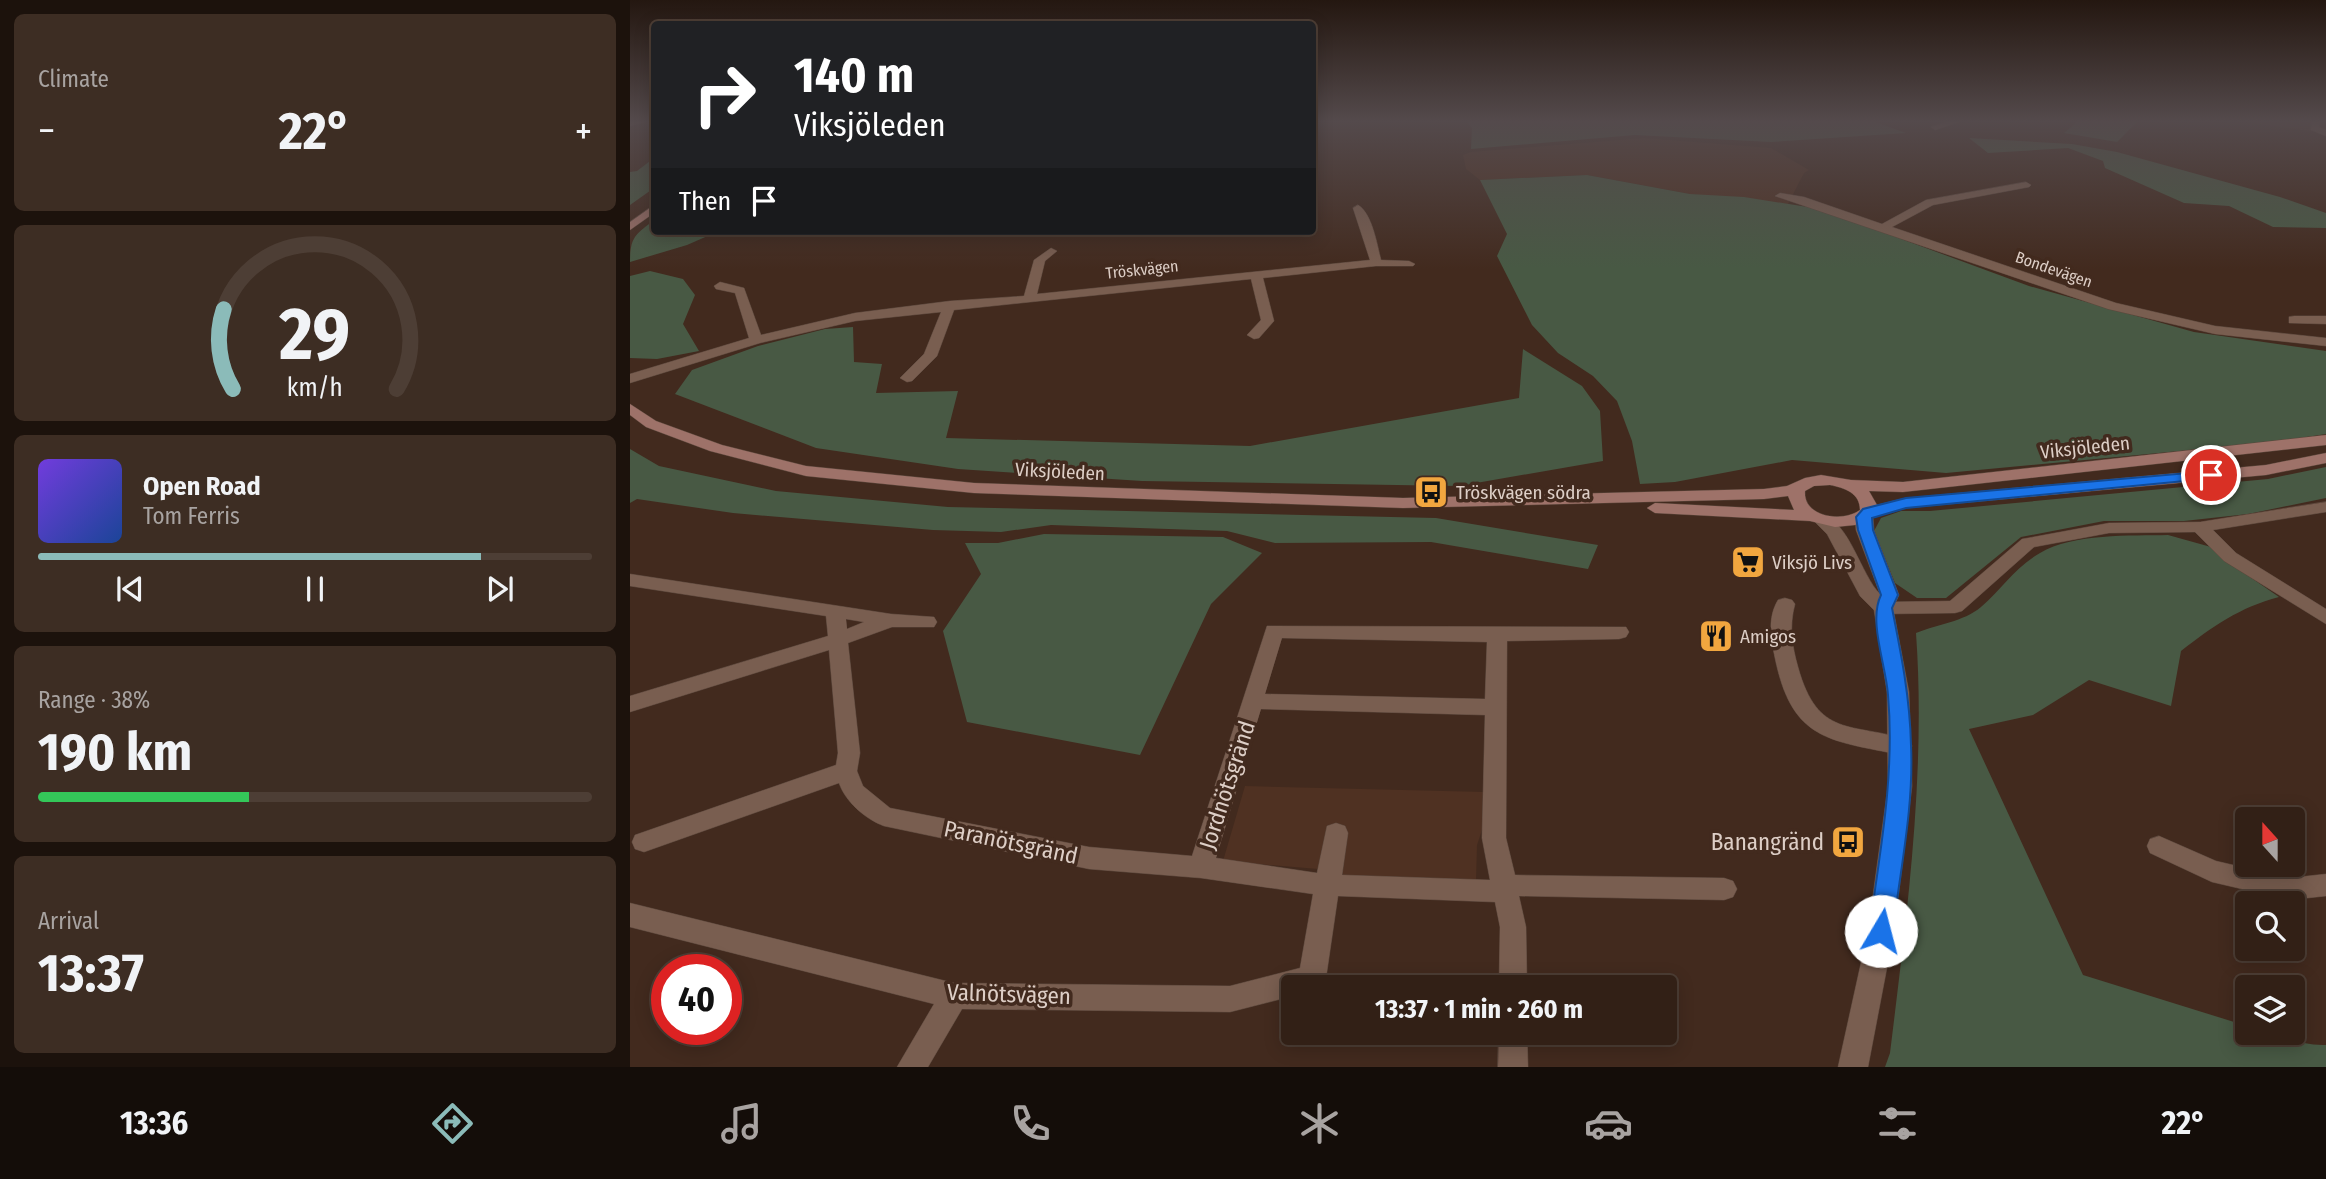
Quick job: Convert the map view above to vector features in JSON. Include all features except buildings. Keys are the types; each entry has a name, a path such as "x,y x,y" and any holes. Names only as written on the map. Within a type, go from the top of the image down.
{"main road":[{"path":"630,226 651,210"},
{"name":"Viksjöleden","path":"630,408 651,424 716,448 806,471 974,488 1403,503 1764,494 1797,489 1812,481 1903,487 2326,440"},
{"name":"Viksjöleden","path":"1501,502 1779,512 1844,522 1906,503 2266,470 2326,458"},
{"path":"1849,485 1867,498 1870,505 1867,514"},
{"path":"1797,489 1794,496 1797,503 1818,518"}],"street":[{"path":"1882,228 1930,202 2026,185"},
{"name":"Bondevägen","path":"1780,196 1800,199 2112,306 2215,330 2326,342"},
{"path":"1358,208 1376,263"},
{"path":"1030,298 1040,260 1051,251"},
{"name":"Tröskvägen","path":"630,379 756,340 855,317 950,305 1376,263 1409,264"},
{"path":"1254,335 1268,321 1256,275"},
{"path":"720,286 740,291 756,340"},
{"path":"907,378 930,356 950,305"},
{"path":"2294,320 2326,320"},
{"path":"1818,518 1834,532 1867,592 1884,608 1955,607 2028,543 2109,528 2200,527 2326,507"},
{"path":"1853,1067 1881,931 1900,786 1898,692 1884,608 1890,595 1866,530 1867,514"},
{"path":"2200,527 2230,557 2326,618"},
{"path":"631,581 891,620 927,622"},
{"path":"1785,604 1779,624 1792,690 1802,710 1823,728 1901,746"},
{"path":"644,842 846,771 849,753 835,611"},
{"path":"630,704 837,640 891,620"},
{"name":"Jordnötsgränd","path":"1619,632 1497,635 1274,631 1200,867 1326,885 1494,891 1520,885 1724,889"},
{"path":"1497,635 1494,838 1513,926 1513,975"},
{"name":"Jordnötsgränd","path":"1253,701 1496,707"},
{"name":"Paranötsgränd","path":"846,771 853,791 884,816 1089,858 1200,867"},
{"path":"1326,885 1336,833"},
{"path":"2159,846 2213,870 2289,889 2326,885"},
{"name":"Valnötsvägen","path":"630,915 954,996 1230,999 1311,978 1326,885"},
{"path":"912,1067 954,996"},
{"path":"1513,1045 1513,1067"}],"shaded area":[{"path":"1467,170 1809,170 1804,173 1788,204 1690,194 1587,175 1480,180"},
{"path":"1245,786 1485,792 1484,824 1477,845 1476,881 1339,876 1318,869 1223,861"}],"green space":[{"path":"651,170 651,190 630,205 630,172"},
{"path":"2109,170 2181,170 2280,197 2326,213 2326,228 2273,227 2229,206 2184,203"},
{"path":"1587,175 1690,194 1744,197 1820,209 2029,286 2194,332 2326,351 2326,434 2275,442 1946,473 1792,460 1675,482 1640,484 1632,441 1617,401 1593,376 1558,353 1532,325 1497,256 1507,234 1480,180"},
{"path":"651,222 651,235 710,235 687,245 630,262 631,247 642,229"},
{"path":"650,271 683,279 695,295 683,324 699,351 657,359 630,358 630,276"},
{"path":"853,327 854,362 882,364 876,393 958,391 946,438 1250,446 1519,398 1523,349 1582,386 1600,411 1603,461 1459,486 1142,481 958,469 816,448 675,394 692,370 758,346 825,329"},
{"path":"630,449 659,466 776,491 948,507 1436,518 1598,545 1588,569 1431,542 1275,543 1227,531 1051,525 1001,532 933,530 733,513 637,499 630,503"},
{"path":"2326,467 2326,498 2248,514 2184,521 2104,521 2021,537 1946,598 1917,598 1895,583 1874,531 1881,518 1901,511 1930,511 2268,479"},
{"path":"1044,534 1223,537 1262,553 1211,604 1140,755 967,722 943,631 981,574 965,543 998,543"},
{"path":"2168,535 2211,547 2279,597 2252,606 2227,619 2181,651 2171,706 2089,680 2033,715 1969,729 2083,975 2235,1022 2235,1045 2326,1045 2326,1067 1885,1067 1890,1053 1903,948 1917,791 1919,738 1916,633 1974,612 2015,572 2040,553 2069,542 2102,537"}],"place":[{"name":"Tröskvägen södra","path":"1431,492"},
{"name":"Viksjö Livs","path":"1748,562"},
{"name":"Amigos","path":"1716,636"},
{"name":"Banangränd","path":"1848,842"}],"route":[{"path":"1881,931 1900,786 1901,746 1898,692 1884,608 1890,595 1866,530 1864,517 1869,512 1906,503 2211,475"}]}
